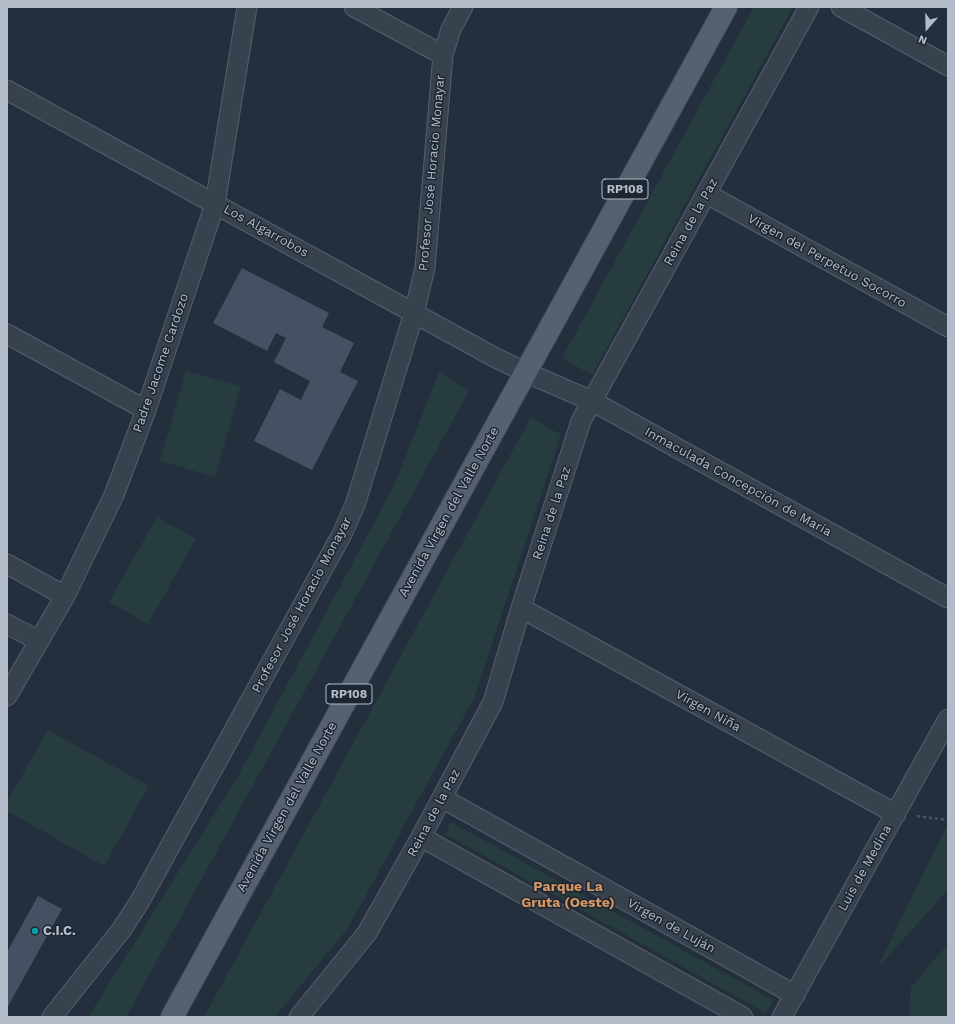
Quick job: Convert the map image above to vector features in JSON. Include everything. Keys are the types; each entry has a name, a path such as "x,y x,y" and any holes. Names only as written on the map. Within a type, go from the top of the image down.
{"main road":[{"name":"Avenida Virgen del Valle Norte","path":"172,1017 726,7"}],"street":[{"name":"Padre Jacome Cardozo","path":"7,696 65,596 114,495 146,410 216,204 247,7"},
{"path":"354,7 443,55"},
{"name":"Profesor José Horacio Monayar","path":"52,1017 122,929 140,901 342,534 355,505 414,313 425,268 443,55 451,29 463,7"},
{"name":"Reina de la Paz","path":"307,1014 368,933 493,702 521,608 581,422 809,7"},
{"path":"841,7 948,66"},
{"name":"Los Algarrobos","path":"7,90 414,313 525,372"},
{"name":"Virgen del Perpetuo Socorro","path":"707,194 948,327"},
{"path":"7,334 146,410"},
{"name":"Inmaculada Concepción de María","path":"525,372 592,401 948,598"},
{"path":"7,564 65,596"},
{"name":"Virgen Niña","path":"521,608 896,814"},
{"path":"7,624 39,641"},
{"name":"Luis de Medina","path":"782,1017 948,719"},
{"name":"Virgen de Luján","path":"442,798 795,995"},
{"path":"421,837 743,1017"}],"path":[{"path":"896,814 948,820"}],"green space":[{"path":"754,7 793,7 592,375 562,358"},
{"path":"186,371 241,386 215,477 160,461"},
{"path":"439,372 469,391 126,1017 88,1017 237,778 395,484"},
{"path":"531,417 561,435 474,698 348,928 275,1017 204,1017"},
{"path":"157,517 196,539 148,624 109,602"},
{"path":"48,730 149,786 104,866 7,811 7,802"},
{"path":"451,822 773,1000 766,1013 445,834"},
{"path":"948,823 948,890 878,967"},
{"path":"948,944 948,1017 909,1017 911,987"}],"building":[{"path":"242,268 329,313 322,327 354,343 340,372 358,381 312,470 254,441 280,389 301,400 310,381 274,362 286,338 276,333 267,351 213,323"},
{"name":"C.I.C.","path":"38,896 62,909 7,1008 7,952"}],"place":[{"name":"C.I.C.","path":"35,931"}],"district":[{"name":"Parque La Gruta (Oeste)","path":"568,896"}]}
